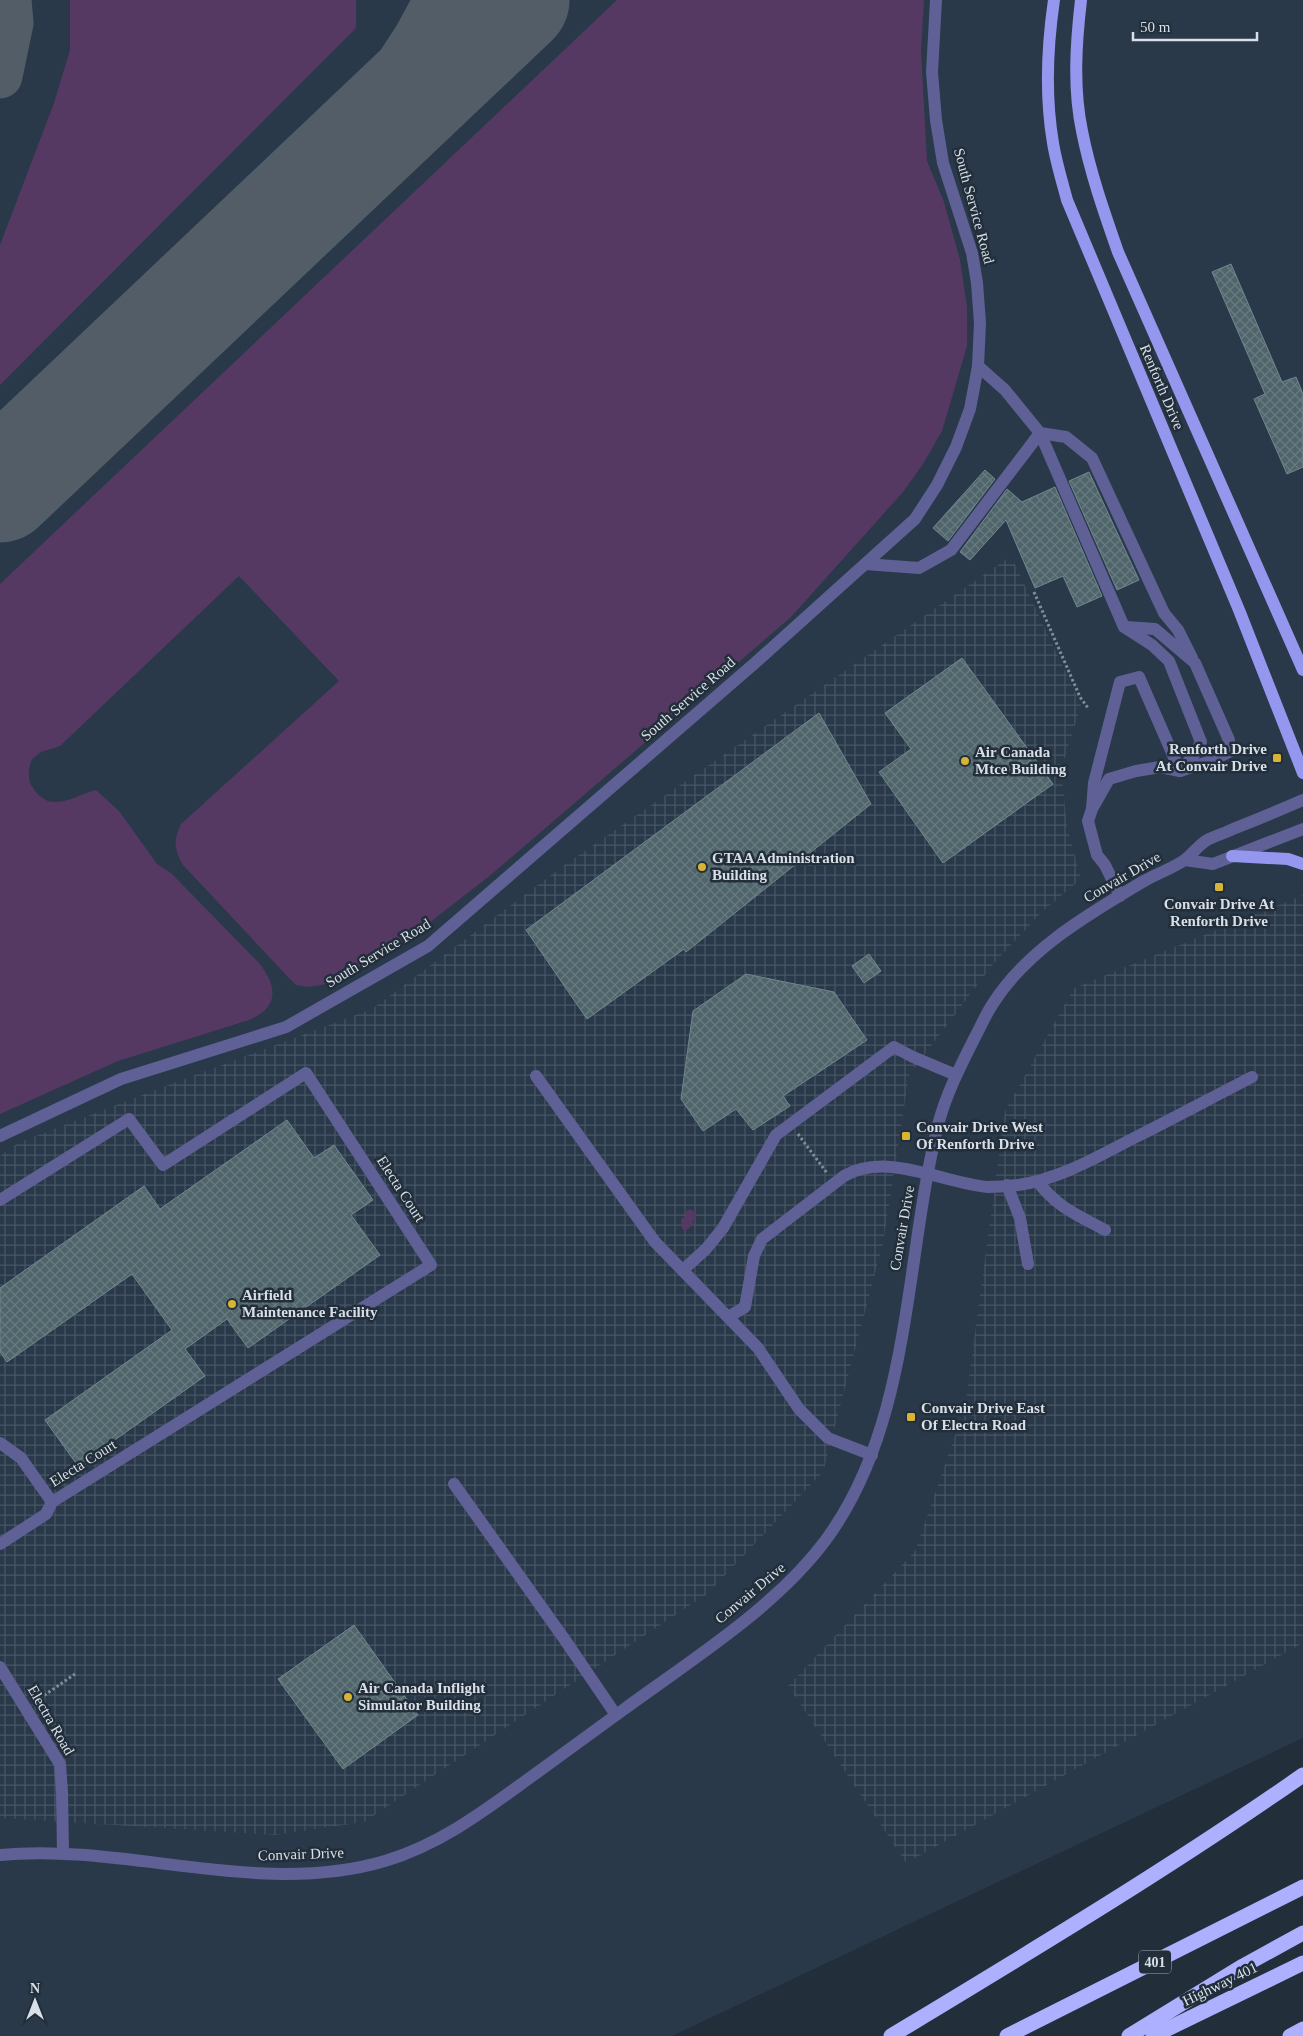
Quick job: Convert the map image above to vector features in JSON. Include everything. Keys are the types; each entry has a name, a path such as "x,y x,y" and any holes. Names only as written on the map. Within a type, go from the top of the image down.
{"highway":[{"path":"891,2036 1154,1873 1303,1775"},
{"name":"401","path":"1007,2036 1303,1887"},
{"path":"1129,2036 1243,1966 1303,1933"},
{"name":"Highway 401","path":"1153,2036 1303,1962"},
{"path":"1290,2036 1303,2029"}],"main road":[{"name":"Renforth Drive","path":"1054,0 1049,33 1047,82 1053,144 1067,200 1239,610 1303,773"},
{"name":"Renforth Drive","path":"1081,0 1077,36 1077,77 1081,129 1096,188 1118,252 1303,670"},
{"path":"1232,856 1288,859 1303,864"}],"street":[{"name":"South Service Road","path":"0,1136 121,1078 286,1027 428,946 755,663 915,519 937,486 956,447 970,409 978,366 980,323 977,283 972,253 944,163 936,120 932,72 936,0"},
{"path":"978,366 1005,390 1040,433 1124,627 1152,645 1169,661 1201,742 1194,755 1180,771"},
{"path":"865,564 919,568 951,550 1040,433"},
{"path":"1040,433 1066,437 1092,458 1164,613 1178,630 1195,663 1229,740 1229,752 1211,761 1180,771 1160,767 1136,771 1109,779 1092,809 1088,821 1098,855 1120,896"},
{"path":"1124,627 1155,629 1195,663"},
{"path":"1092,809 1094,783 1120,682 1139,677 1180,771"},
{"name":"Convair Drive","path":"0,1855 31,1852 63,1853 267,1873 302,1873 353,1868 386,1860 422,1847 468,1823 714,1644 780,1593 828,1538 850,1504 872,1454 889,1396 900,1343 928,1173 938,1125 956,1075 992,1005 1013,978 1042,949 1096,909 1185,860 1204,841 1303,800"},
{"name":"Convair Drive","path":"1185,860 1213,864 1303,829"},
{"path":"682,1270 706,1249 723,1228 776,1135 894,1047 956,1075"},
{"name":"Electa Court","path":"0,1200 130,1119 162,1164 306,1073 431,1265 49,1508 21,1458 0,1443"},
{"path":"536,1076 655,1242 758,1348 799,1409 828,1438 872,1454"},
{"path":"728,1318 745,1307 754,1256 762,1238 856,1169 871,1166 928,1173 989,1187 1037,1181 1052,1177 1087,1162 1252,1077"},
{"path":"1037,1181 1050,1198 1062,1207 1105,1230"},
{"path":"1007,1185 1020,1218 1028,1264"},
{"path":"454,1484 616,1715"},
{"path":"0,1544 49,1508"},
{"name":"Electra Road","path":"0,1668 60,1764 63,1853"}],"path":[{"path":"1034,592 1080,697 1088,708"},
{"path":"791,1124 826,1173"},
{"path":"26,1708 75,1674"}],"shaded area":[{"path":"0,0 1303,0 1303,1738 672,2036 0,2036"},
{"path":"70,0 356,0 356,28 0,385 0,245 54,103 70,50"},
{"path":"617,0 924,0 921,51 927,161 944,202 960,260 967,307 967,346 942,431 923,464 903,492 791,617 492,874 407,940 361,969 322,985 307,987 296,985 183,865 176,849 177,835 181,824 339,681 239,576 60,746 41,752 32,759 29,778 33,788 47,801 62,801 96,790 119,811 157,864 171,873 259,963 272,988 271,1002 259,1015 249,1020 118,1061 0,1114 0,584"},
{"path":"1011,556 1081,705 1061,770 1067,826 1081,879 1043,911 994,963 909,1075 883,1243 823,1472 707,1594 364,1822 275,1835 0,1818 0,1156 18,1143 372,1009 566,864"},
{"path":"1303,895 1303,1643 906,1863 788,1686 915,1551 965,1407 1005,1111 1074,988"},
{"path":"690,1209 696,1213 696,1218 692,1222 694,1223 684,1231 681,1219 686,1216 684,1213"}],"building":[{"path":"1231,264 1282,382 1296,377 1303,394 1303,467 1287,474 1254,399 1265,394 1212,272"},
{"path":"985,470 995,479 948,541 933,528"},
{"path":"1089,472 1139,580 1117,590 1069,481"},
{"path":"1055,487 1102,596 1077,607 1063,576 1035,588 1006,520 970,560 960,552 1007,489 1022,502"},
{"name":"Air Canada Mtce Building","path":"962,658 1053,784 943,863 879,772 911,749 885,713"},
{"name":"GTAA Administration Building","path":"819,713 871,804 686,952 684,949 587,1019 526,930"},
{"path":"869,954 881,971 864,983 852,966"},
{"path":"746,974 834,992 867,1040 783,1096 790,1106 753,1130 736,1109 703,1131 681,1099 693,1011"},
{"name":"Airfield Maintenance Facility","path":"287,1120 314,1158 334,1145 373,1200 351,1215 380,1255 248,1348 227,1319 185,1349 205,1376 78,1466 45,1420 172,1330 132,1274 7,1362 0,1352 0,1288 144,1186 160,1209"},
{"name":"Air Canada Inflight Simulator Building","path":"354,1625 418,1715 343,1769 278,1679"}],"taxiway":[{"path":"0,76 11,23 9,0"},
{"path":"190,307 365,115 416,37 436,0"}],"runway":[{"path":"0,487 514,0"}],"place":[{"name":"Renforth Drive At Convair Drive","path":"1277,758"},
{"name":"Air Canada Mtce Building","path":"965,761"},
{"name":"GTAA Administration Building","path":"702,867"},
{"name":"Convair Drive At Renforth Drive","path":"1219,887"},
{"name":"Convair Drive West Of Renforth Drive","path":"906,1136"},
{"name":"Airfield Maintenance Facility","path":"232,1304"},
{"name":"Convair Drive East Of Electra Road","path":"911,1417"},
{"name":"Air Canada Inflight Simulator Building","path":"348,1697"}]}
